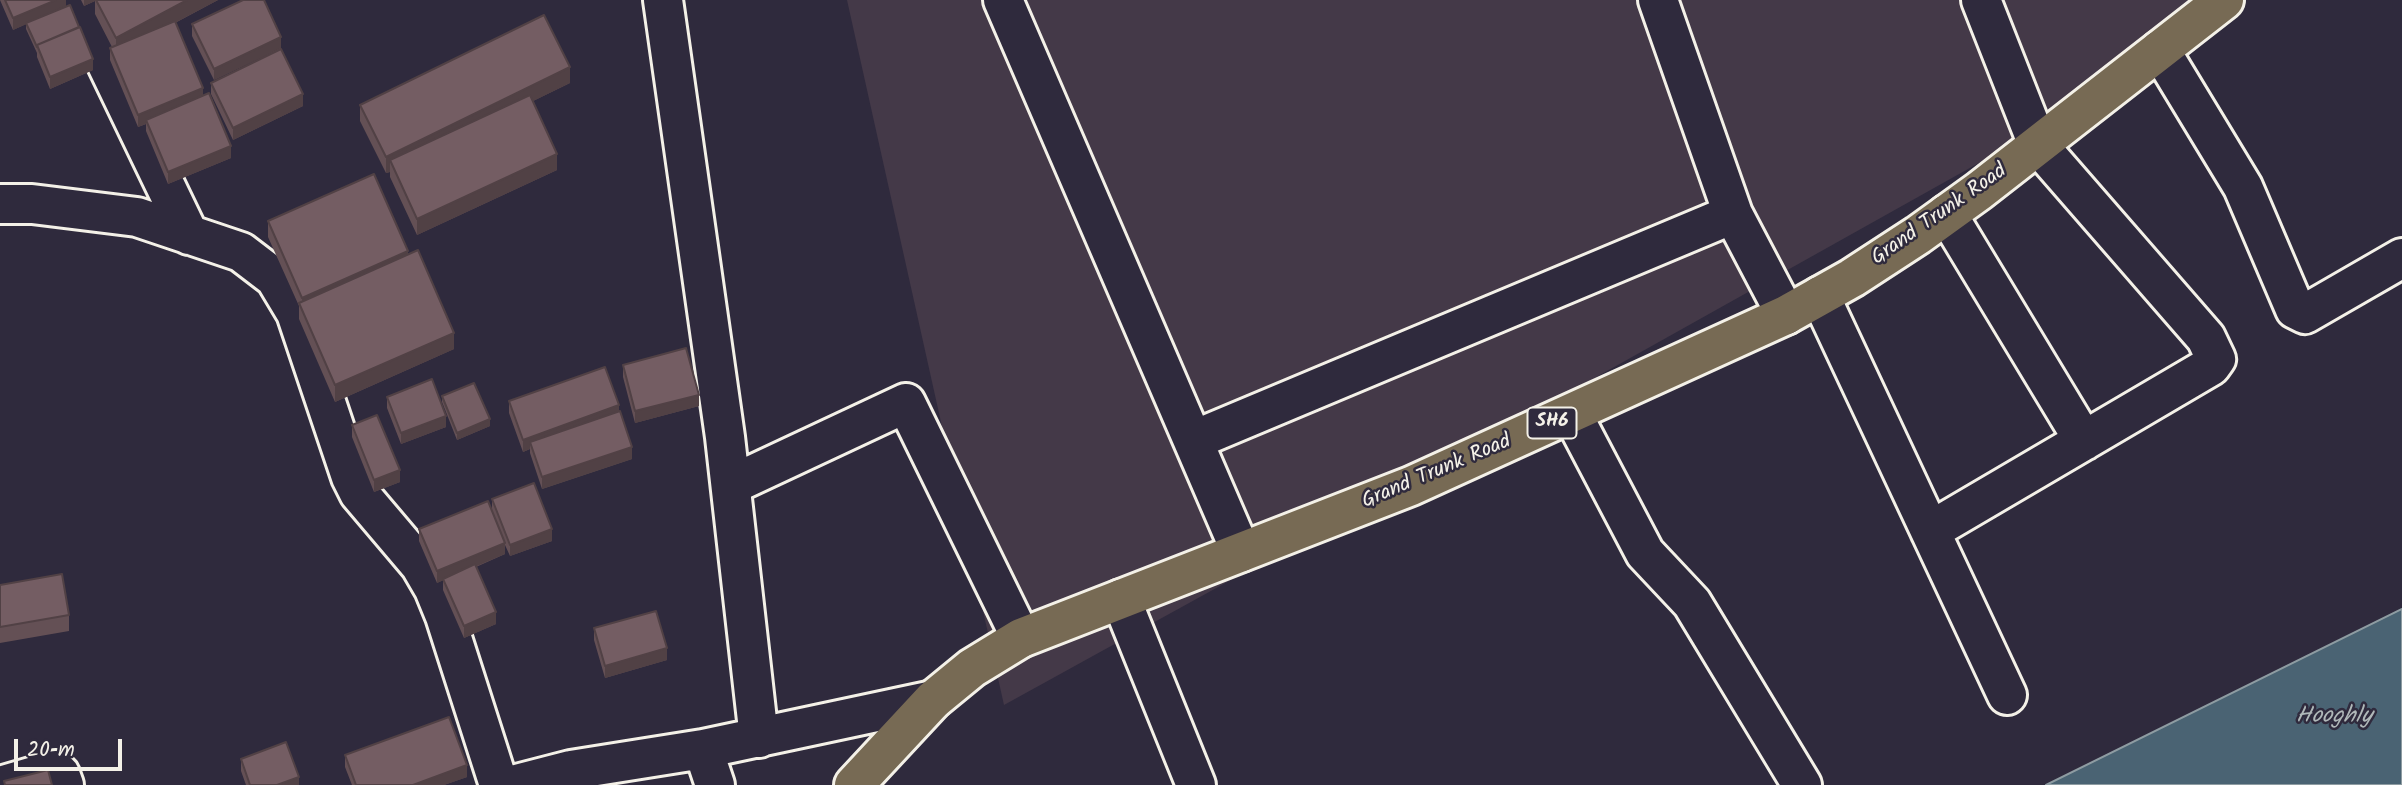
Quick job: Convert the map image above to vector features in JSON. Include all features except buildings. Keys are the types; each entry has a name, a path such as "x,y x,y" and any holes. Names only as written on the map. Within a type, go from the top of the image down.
{"main road":[{"name":"Grand Trunk Road","path":"854,785 933,700 972,668 1021,638 1410,486 1573,414 1786,314 1852,278 1948,214 2224,0"}],"street":[{"path":"76,0 189,235"},
{"path":"663,0 731,485 759,737"},
{"path":"1003,0 1241,552"},
{"path":"1658,0 1733,214 1786,314"},
{"path":"1930,531 2211,366 2216,359 2206,338 2038,145 1981,0"},
{"path":"2160,50 2244,187 2295,309 2305,314 2402,258"},
{"path":"16,204 137,217 241,253 275,278 296,313 351,477 359,493 420,565 434,589 499,785"},
{"path":"1194,440 1733,214"},
{"path":"1948,214 2084,440"},
{"path":"1820,296 2007,695"},
{"path":"731,485 906,403 1021,638"},
{"path":"1573,414 1645,553 1692,603 1802,785"},
{"path":"1121,598 1196,785"},
{"path":"513,785 571,770 703,749 933,700"},
{"path":"703,749 715,785"},
{"path":"4,785 55,770 60,774 64,785"}],"shaded area":[{"path":"847,0 2208,0 2220,28 1004,705"}],"water":[{"name":"Hooghly","path":"2402,609 2402,785 2046,785"}]}
